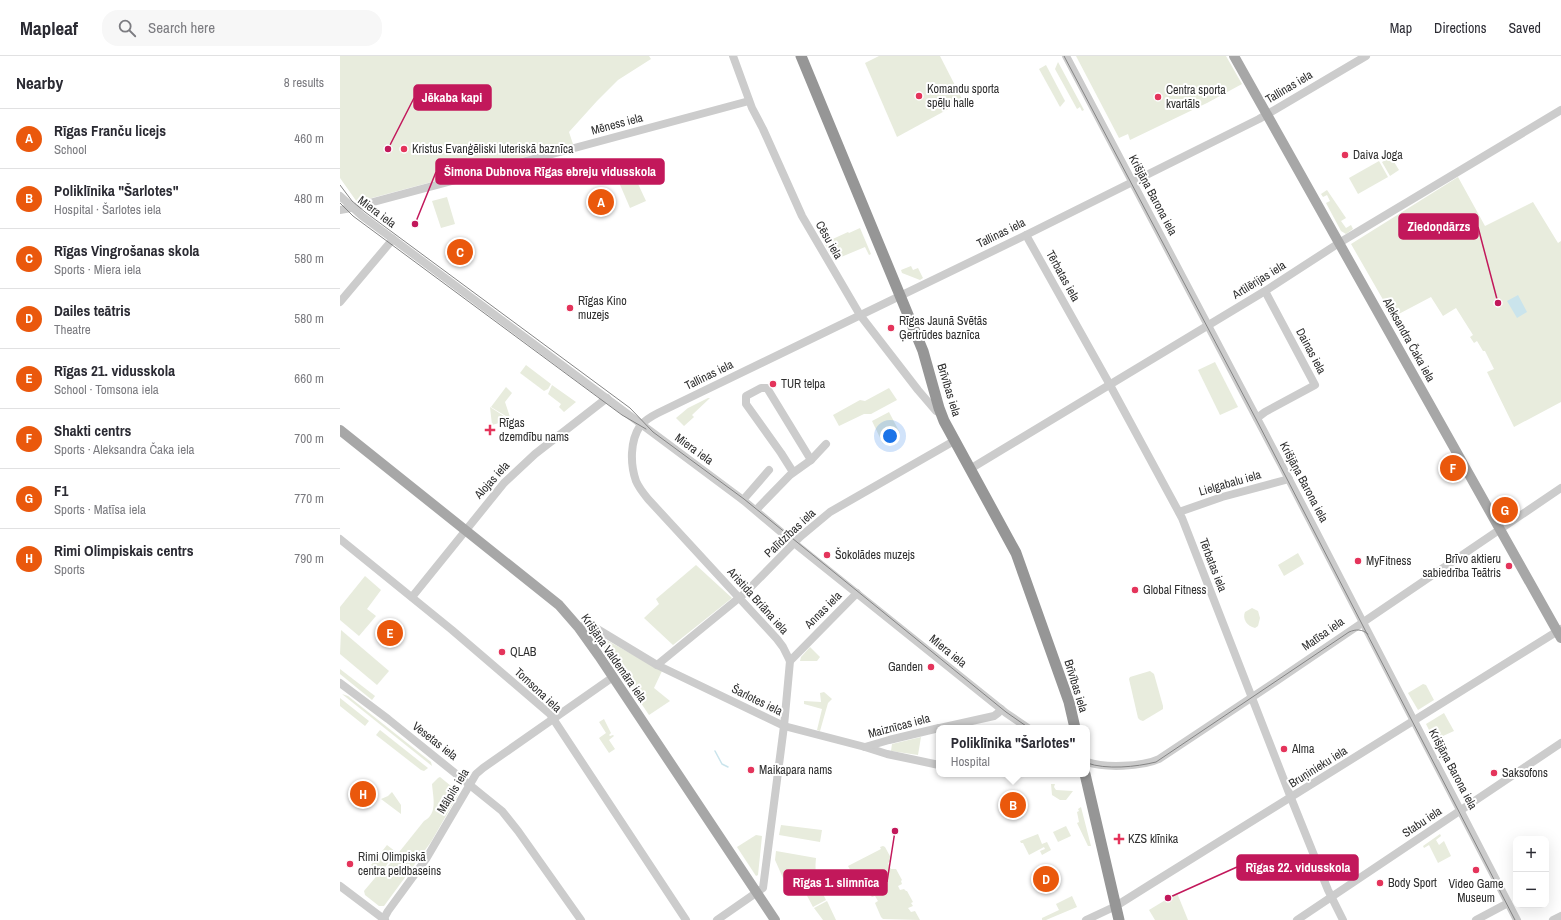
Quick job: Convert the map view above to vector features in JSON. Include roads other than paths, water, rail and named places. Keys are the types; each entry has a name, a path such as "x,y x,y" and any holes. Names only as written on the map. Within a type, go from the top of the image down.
{"highway":[{"name":"Brīvības iela","path":"801,56 924,351 940,413 1017,555 1054,657 1069,702 1074,725"},
{"path":"1085,777 1119,920"}],"main road":[{"name":"Aleksandra Čaka iela","path":"1234,56 1560,633"},
{"name":"Krišjāņa Valdemāra iela","path":"340,430 559,605 579,628 613,677 775,920"}],"street":[{"name":"Cēsu iela","path":"733,56 749,101 804,221 860,315 918,390 936,411 940,413"},
{"name":"Krišjāņa Barona iela","path":"1066,56 1257,418 1517,920"},
{"name":"Tallinas iela","path":"642,424 658,413 901,296 1267,114 1366,56"},
{"name":"Mēness iela","path":"340,210 749,101"},
{"name":"Artilērijas iela","path":"970,469 1265,291 1339,243 1561,110"},
{"name":"Miera iela","path":"340,196 351,208 756,510 794,543 1001,709 1024,725"},
{"name":"Tērbatas iela","path":"1026,234 1179,512 1291,798 1342,920"},
{"path":"340,302 393,239"},
{"name":"Dainas iela","path":"1257,418 1265,412 1315,385 1265,291"},
{"path":"793,472 781,452 746,404 746,396 761,388 767,388 811,460"},
{"name":"Alojas iela","path":"412,597 489,500 520,467 607,398"},
{"name":"Aristida Briāna iela","path":"642,424 635,436 633,448 633,468 639,486 648,499 777,639 783,646 790,661"},
{"name":"Palīdzības iela","path":"657,665 739,598 794,543 830,512 954,441"},
{"path":"756,510 793,472 811,460 826,444"},
{"path":"743,500 769,470"},
{"name":"Lielgabalu iela","path":"1179,512 1222,497 1288,479"},
{"name":"Matīsa iela","path":"1090,763 1109,766 1143,764 1155,761 1252,698 1561,488"},
{"name":"Tomsona iela","path":"340,539 506,675 550,714 686,920"},
{"name":"Annas iela","path":"790,661 857,593"},
{"name":"Šarlotes iela","path":"579,628 589,624 657,665 784,726 865,747 893,756 936,764"},
{"name":"Bruņinieku iela","path":"1086,920 1116,906 1414,721 1560,633"},
{"path":"717,920 763,888 784,726 790,661"},
{"name":"Mālpils iela","path":"384,920 429,854 471,785 476,774 553,718 613,677"},
{"name":"Vesetas iela","path":"340,683 388,719 496,805 509,818 581,920"},
{"name":"Maiznīcas iela","path":"953,725 994,716 1001,709"},
{"name":"Maiznīcas iela","path":"865,747 936,729"},
{"name":"Stabu iela","path":"1297,920 1561,744"},
{"path":"340,886 384,920"},
{"path":"1476,920 1508,903"},
{"path":"1553,920 1561,916"}],"water":[{"path":"1518,295 1527,312 1517,318 1507,301"}],"waterway":[{"path":"715,751 722,764 728,767"}],"tram line":[{"path":"1064,56 1256,419 1515,920"},
{"path":"340,185 352,201 365,212 630,408 653,432 744,499 1006,712 1025,725"},
{"path":"340,203 353,216 603,401 622,415 646,429"},
{"path":"1090,764 1121,767 1156,762 1349,632 1359,630 1368,634"}],"place":[{"name":"Komandu sporta spēļu halle","path":"919,96"},
{"name":"Centra sporta kvartāls","path":"1158,97"},
{"name":"Jēkaba kapi","path":"388,149"},
{"name":"Kristus Evanģēliski luteriskā baznīca","path":"404,149"},
{"name":"Daiva Joga","path":"1345,155"},
{"name":"Rīgas Franču licejs","path":"601,202"},
{"name":"Šimona Dubnova Rīgas ebreju vidusskola","path":"415,224"},
{"name":"Rīgas Vingrošanas skola","path":"460,252"},
{"name":"Ziedoņdārzs","path":"1498,303"},
{"name":"Rīgas Kino muzejs","path":"570,308"},
{"name":"Rīgas Jaunā Svētās Ģertrūdes baznīca","path":"891,328"},
{"name":"TUR telpa","path":"773,384"},
{"name":"Rīgas dzemdību nams","path":"490,430"},
{"name":"Shakti centrs","path":"1453,468"},
{"name":"F1","path":"1505,510"},
{"name":"Šokolādes muzejs","path":"827,555"},
{"name":"MyFitness","path":"1358,561"},
{"name":"Brīvo aktieru sabiedrība Teātris","path":"1509,566"},
{"name":"Global Fitness","path":"1135,590"},
{"name":"Rīgas 21. vidusskola","path":"390,633"},
{"name":"QLAB","path":"502,652"},
{"name":"Ganden","path":"931,667"},
{"name":"Alma","path":"1284,749"},
{"name":"Maikapara nams","path":"751,770"},
{"name":"Saksofons","path":"1494,773"},
{"name":"Rimi Olimpiskais centrs","path":"363,794"},
{"name":"Poliklīnika \"Šarlotes\"","path":"1013,805"},
{"name":"Rīgas 1. slimnīca","path":"895,831"},
{"name":"KZS klīnika","path":"1119,839"},
{"name":"Rimi Olimpiskā centra peldbaseins","path":"350,864"},
{"name":"Video Game Museum","path":"1476,870"},
{"name":"Dailes teātris","path":"1046,879"},
{"name":"Body Sport","path":"1380,883"},
{"name":"Rīgas 22. vidusskola","path":"1168,898"}]}
